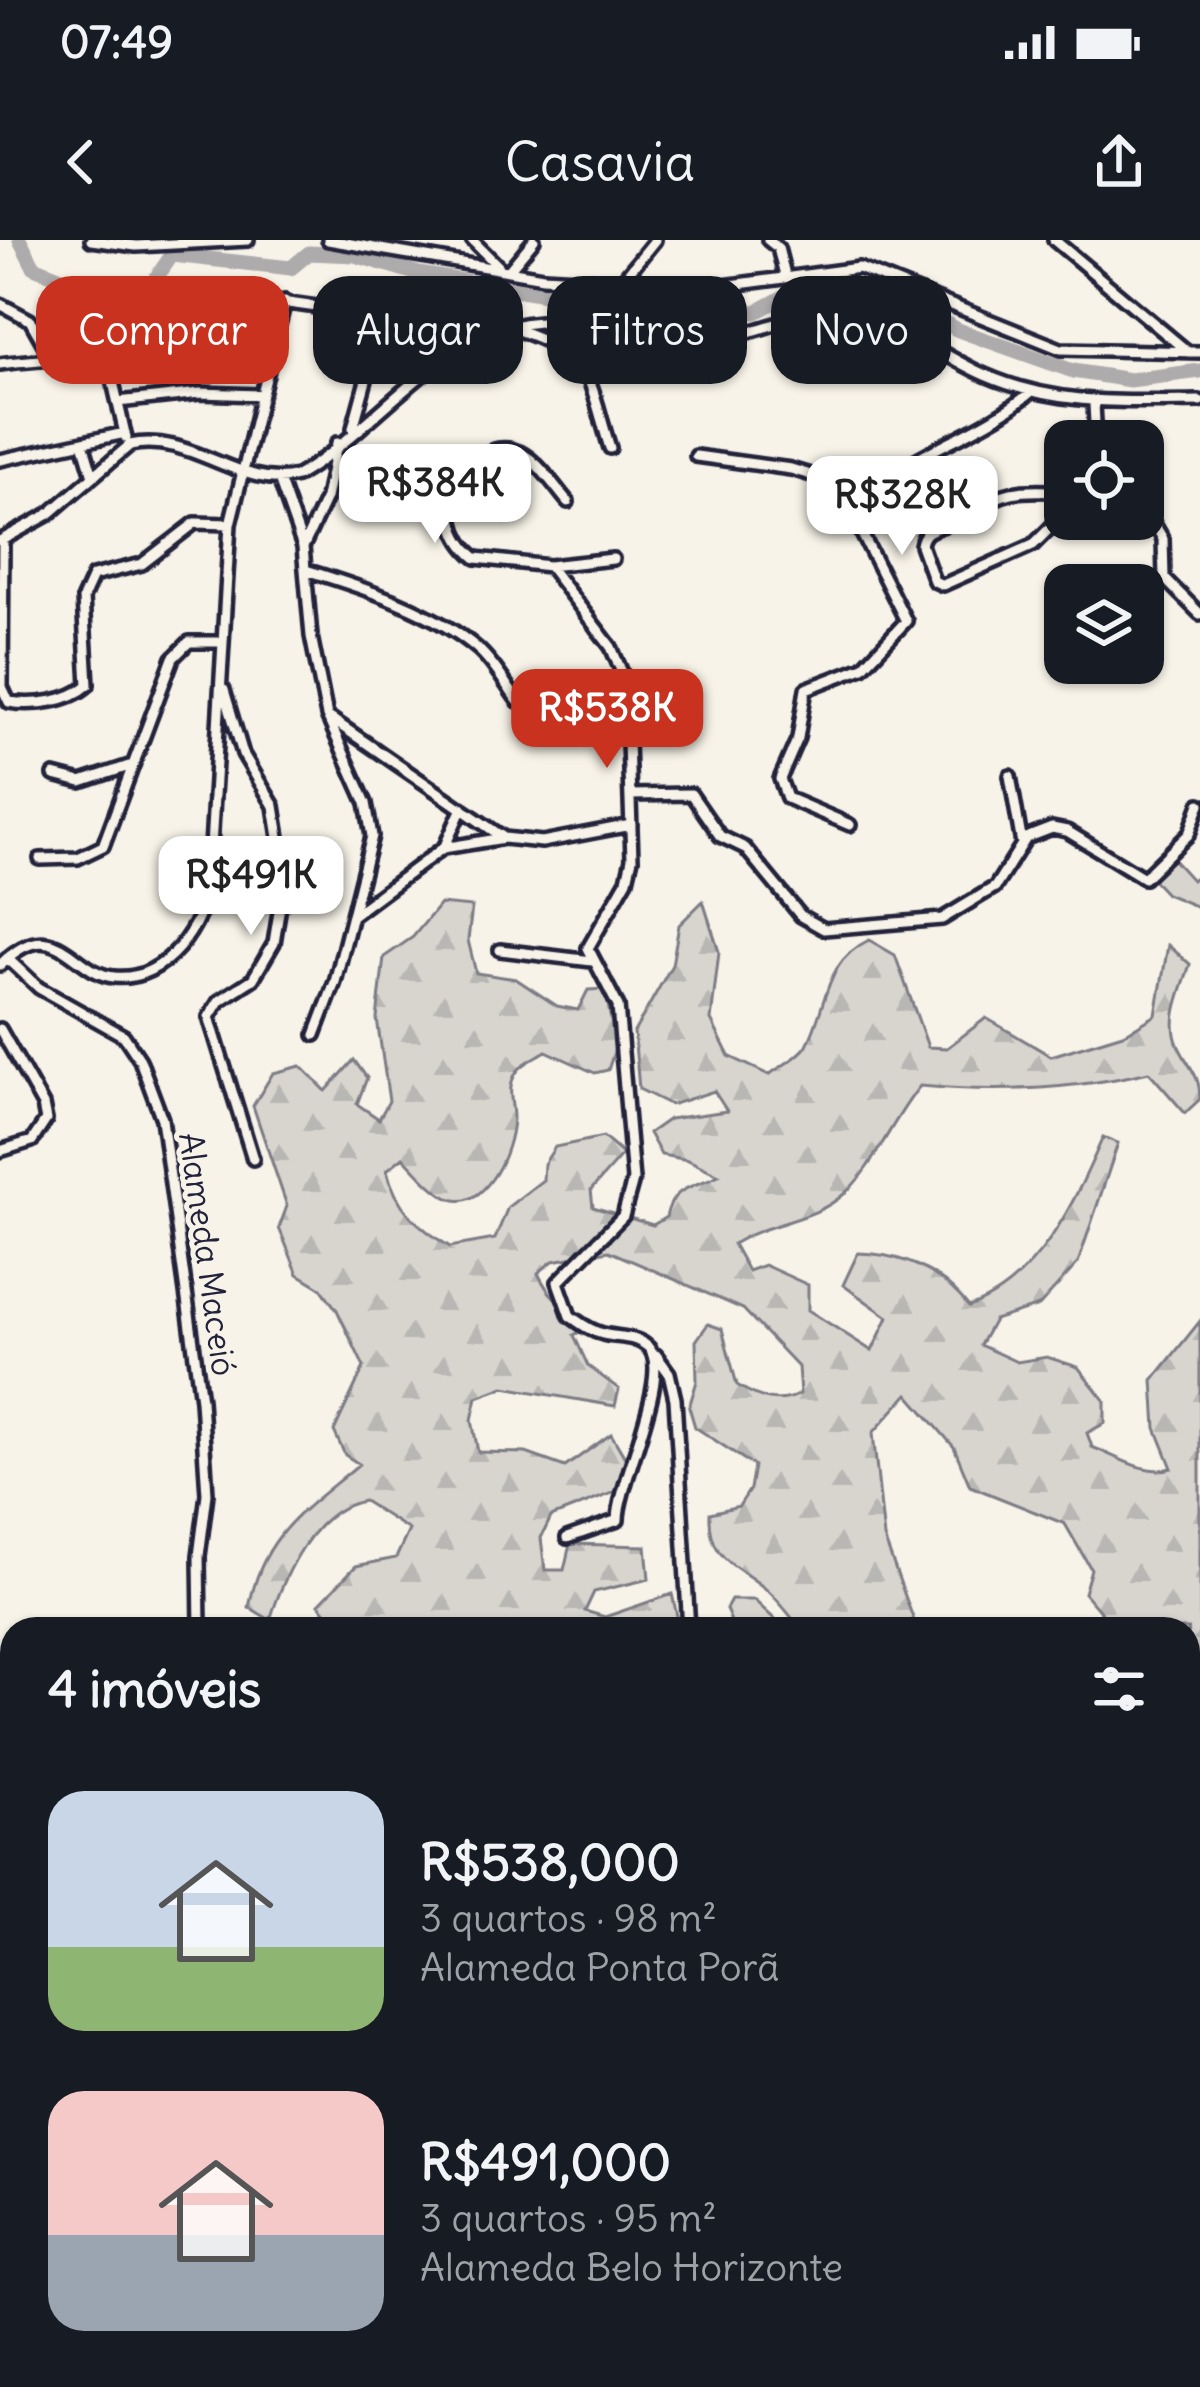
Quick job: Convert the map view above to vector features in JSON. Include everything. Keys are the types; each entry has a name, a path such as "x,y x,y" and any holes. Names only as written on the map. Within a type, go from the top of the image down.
{"street":[{"path":"91,240 248,240"},
{"path":"328,240 547,277"},
{"path":"472,240 504,268"},
{"path":"504,268 534,240"},
{"path":"626,276 655,240"},
{"path":"1054,240 1194,352"},
{"path":"777,243 785,275"},
{"path":"747,282 842,267 866,270 1075,352 1194,352"},
{"path":"0,304 36,328"},
{"path":"523,327 615,323 706,339 806,314 848,313 894,326 984,375 1032,392 1094,404 1200,401"},
{"path":"523,331 560,344 579,361 610,448"},
{"path":"0,364 36,359"},
{"path":"114,384 130,446"},
{"path":"3,962 47,943 65,947 109,977 129,976 161,961 192,935 207,895 230,524 262,384"},
{"path":"352,430 365,384"},
{"path":"230,524 190,524 142,564 93,576 82,598 88,685 62,698 13,704 2,687 2,540 49,514 130,446 160,443 279,479 305,471 416,384"},
{"path":"850,825 787,799 780,779 798,738 806,689 863,667 904,629 904,612 857,518 857,508 884,478 979,431 1032,392"},
{"path":"118,402 200,393 259,395"},
{"path":"1094,404 1095,420"},
{"path":"0,460 84,446 124,433"},
{"path":"304,547 326,498 338,443"},
{"path":"84,446 93,476"},
{"path":"568,502 526,457 507,449 466,472 450,500 453,532 476,558 549,566 613,559"},
{"path":"696,456 791,469 824,479 867,467 884,478"},
{"path":"279,479 309,571 311,635 328,716 372,825 315,1035"},
{"path":"1044,491 996,494 928,531 921,544 934,581 943,585 1033,545 1044,534"},
{"path":"1163,540 1164,578 1200,614"},
{"path":"549,566 622,669 631,826 630,869 591,934 588,948 618,1006 634,1150 632,1190 623,1216 558,1282 571,1317 599,1334 637,1340 669,1373 675,1399 688,1617"},
{"path":"309,571 378,596 465,639 518,701"},
{"path":"40,859 78,858 103,846 129,766 178,650 197,640 220,642"},
{"path":"222,685 243,754 274,806 285,861 277,938 253,980 219,1001 209,1016 253,1159"},
{"path":"328,716 504,838"},
{"path":"54,775 82,782 129,766"},
{"path":"1010,776 1022,844"},
{"path":"630,795 691,794 720,836 746,848 800,916 824,928 942,919 995,887 1035,831 1060,828 1144,878 1189,834 1200,804"},
{"path":"351,916 443,848 458,829 462,808"},
{"path":"443,848 504,838 542,842 631,826"},
{"path":"500,950 592,961"},
{"name":"Alameda Maceió","path":"3,962 124,1036 140,1060 163,1119 201,1400 207,1494 199,1556 200,1617"},
{"path":"0,1029 39,1097 46,1120 32,1141 0,1151"},
{"path":"567,1538 618,1520 619,1499 649,1407 656,1366 652,1352"}],"green space":[{"path":"1172,858 1192,880 1200,873 1200,908 1166,894 1151,878"},
{"path":"703,901 719,952 711,1020 729,1056 769,1075 804,1049 835,972 854,949 869,940 895,955 928,1047 947,1048 986,1018 1051,1056 1126,1033 1156,1015 1168,945 1190,964 1174,1026 1179,1047 1196,1077 1200,1099 1185,1113 1149,1072 1035,1088 920,1086 844,1194 818,1211 733,1244 748,1271 764,1265 808,1285 808,1310 872,1351 888,1317 843,1285 858,1253 920,1267 969,1307 994,1295 1035,1259 1067,1212 1103,1137 1118,1143 1078,1263 1039,1306 994,1320 980,1345 1017,1362 1047,1357 1078,1367 1105,1401 1105,1423 1087,1433 1092,1447 1132,1464 1162,1470 1172,1468 1156,1428 1153,1380 1200,1321 1200,1617 1105,1617 1084,1593 1091,1569 1065,1524 970,1486 954,1447 908,1394 873,1433 884,1538 913,1617 791,1617 773,1596 728,1561 714,1542 710,1513 739,1506 750,1489 754,1466 695,1427 689,1407 697,1381 696,1341 708,1324 722,1329 737,1385 753,1394 776,1400 800,1394 798,1367 743,1309 609,1251 553,1261 538,1273 552,1295 590,1327 574,1335 588,1366 619,1389 615,1406 504,1387 477,1397 472,1420 478,1452 526,1453 565,1467 611,1434 631,1468 615,1492 551,1517 541,1538 545,1570 564,1570 570,1544 646,1546 649,1579 594,1592 585,1611 605,1617 329,1617 319,1604 356,1566 396,1558 409,1530 364,1501 330,1517 303,1547 271,1617 249,1607 264,1560 276,1541 304,1510 359,1464 345,1455 334,1431 364,1367 337,1310 321,1288 298,1274 279,1228 287,1206 253,1106 273,1073 301,1066 326,1091 354,1060 367,1078 357,1104 379,1119 389,1101 377,1019 384,957 413,937 440,904 472,907 468,940 476,973 516,979 557,1006 578,1010 588,990 605,989 616,1046 608,1070 595,1073 546,1051 526,1063 511,1084 513,1119 505,1154 484,1189 472,1198 449,1198 403,1157 387,1170 402,1206 450,1247 495,1239 508,1207 543,1180 544,1164 555,1147 603,1137 623,1154 591,1190 593,1207 653,1225 666,1217 678,1194 719,1175 688,1160 661,1155 649,1133 669,1119 727,1111 714,1091 671,1105 639,1089 634,1032 672,965 679,925"},
{"path":"672,1594 677,1617 605,1617"},
{"path":"731,1600 754,1600 772,1617 729,1617 726,1609"}],"waterway":[{"path":"20,240 34,267 136,308 156,298 156,278 172,255 291,268 309,253 355,255 419,274 627,307 756,312 798,289 849,285 898,297 958,330 1073,371 1130,380 1200,371"}]}
